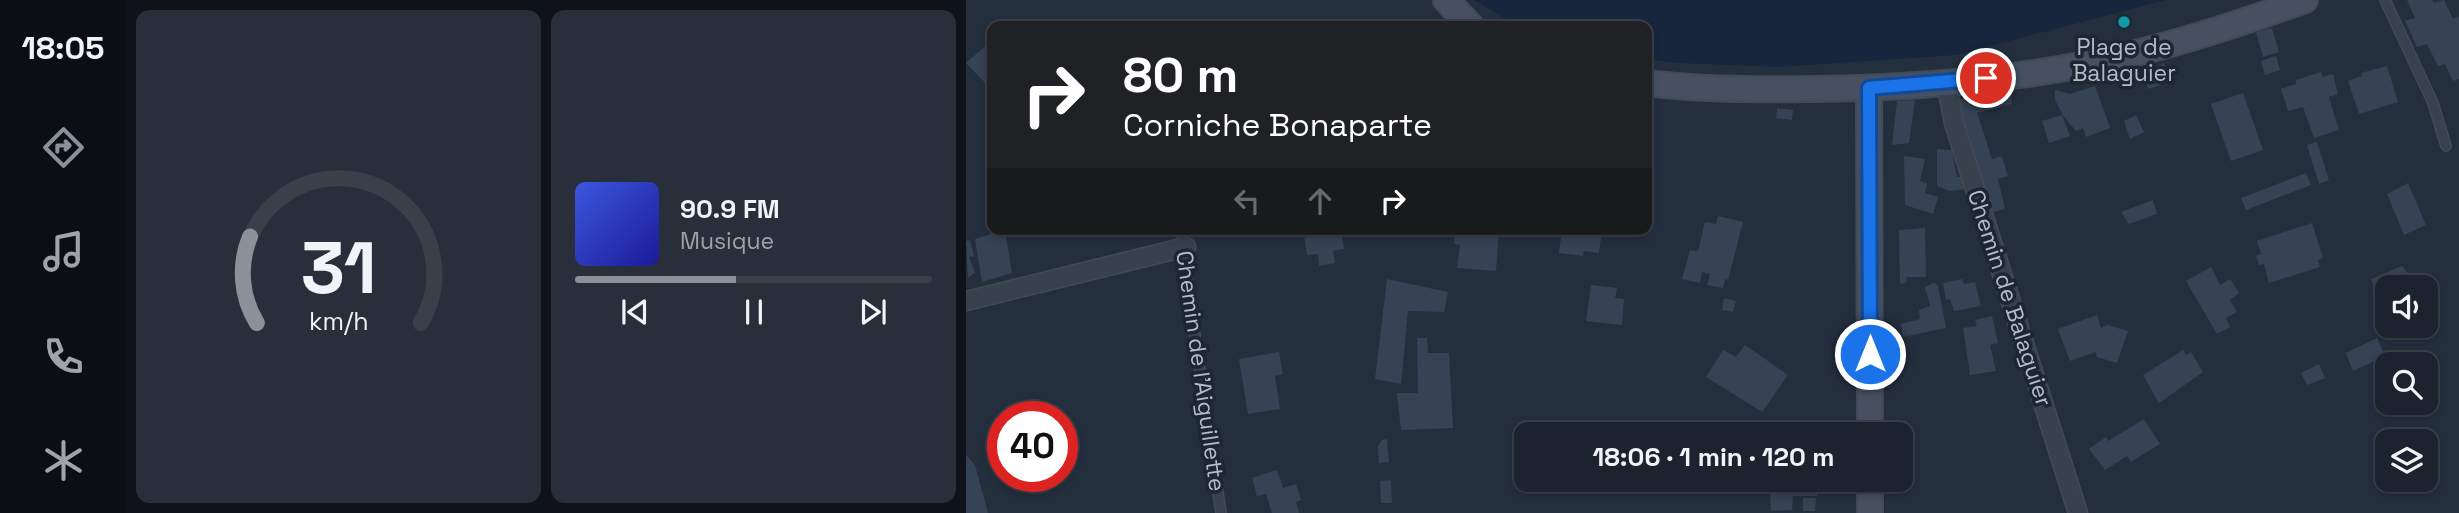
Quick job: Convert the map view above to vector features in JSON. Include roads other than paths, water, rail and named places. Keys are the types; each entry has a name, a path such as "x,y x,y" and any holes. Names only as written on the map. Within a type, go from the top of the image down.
{"main road":[{"path":"1446,0 1466,21"},
{"path":"1652,83 1764,90 1869,88 1946,82 2100,61 2141,52 2305,0"},
{"path":"1869,88 1870,422"},
{"path":"1870,492 1870,513"}],"street":[{"name":"Chemin de Balaguier","path":"1946,82 1954,123 2078,513"},
{"path":"966,300 1186,247"}],"lane":[{"path":"2385,0 2432,103 2446,146"},
{"name":"Chemin de l'Aiguillette","path":"1182,235 1186,247 1188,288 1220,513"}],"water":[{"path":"1474,0 2166,0 1956,55 1778,67 1652,60 1652,21 1509,21"}],"place":[{"name":"Plage de Balaguier","path":"2124,22"}]}
